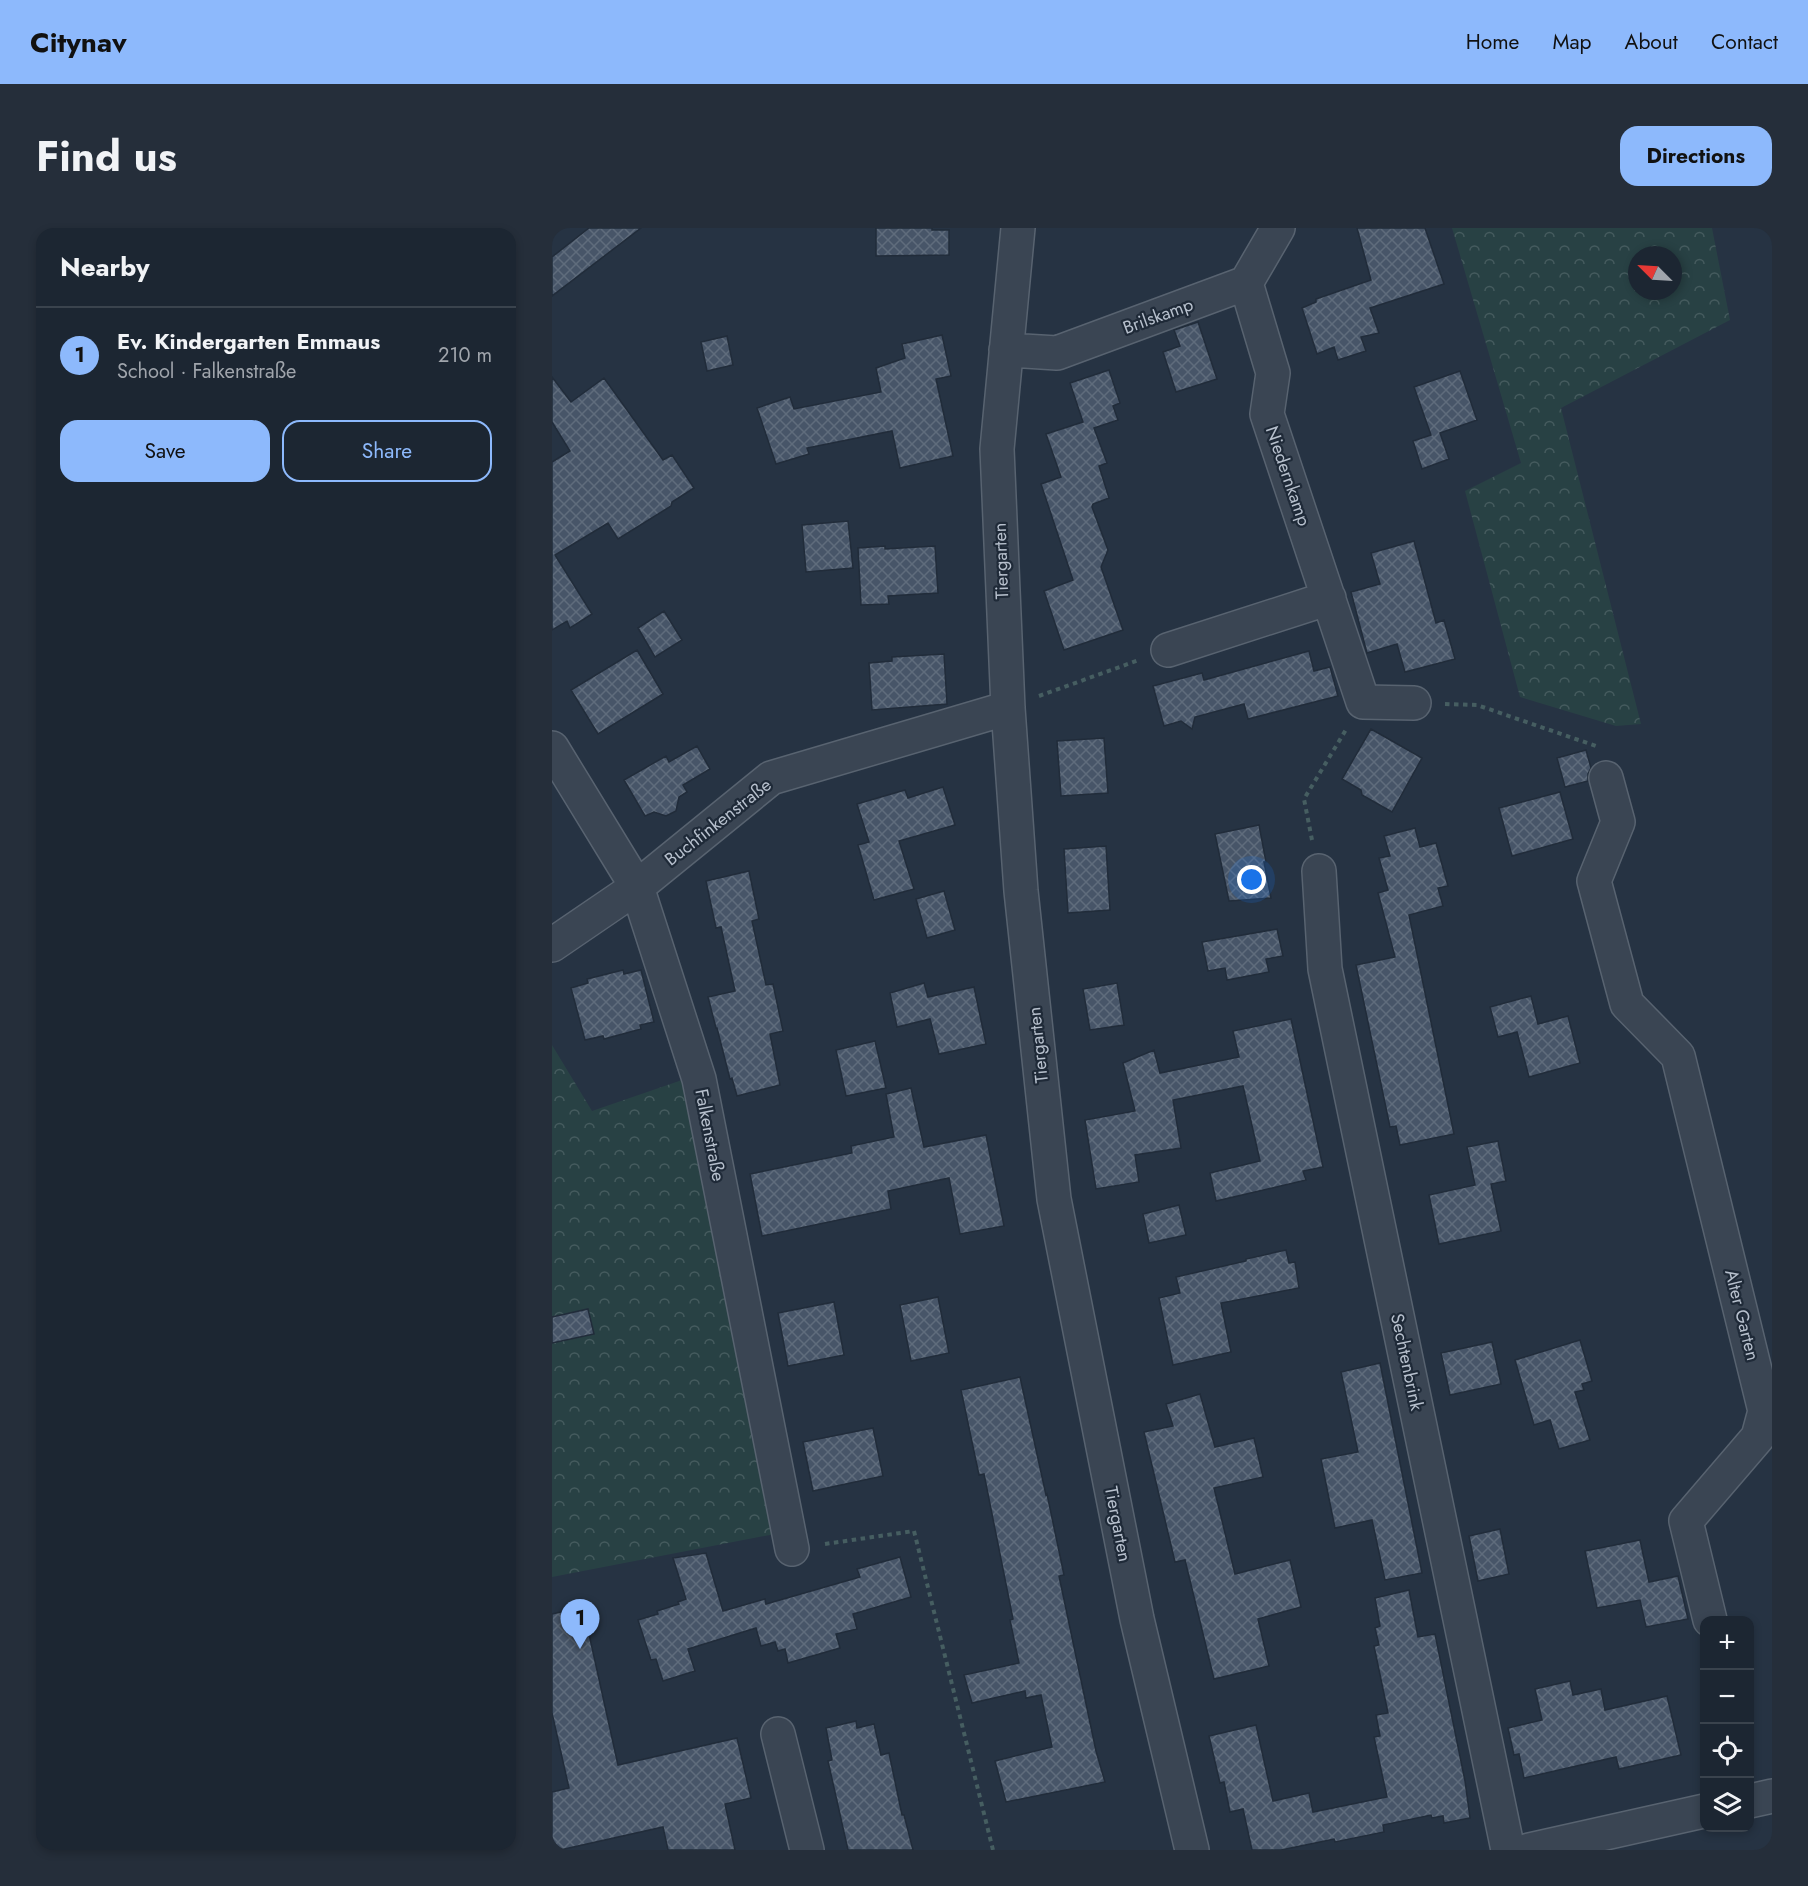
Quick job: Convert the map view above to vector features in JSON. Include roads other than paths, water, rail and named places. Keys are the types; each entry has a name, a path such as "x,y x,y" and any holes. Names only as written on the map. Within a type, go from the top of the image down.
{"street":[{"name":"Tiergarten","path":"1018,228 997,449 1008,708 1021,891 1054,1199 1137,1619 1192,1850"},
{"path":"1246,283 1278,228"},
{"name":"Brilskamp","path":"1006,350 1057,353 1246,283"},
{"name":"Niedernkamp","path":"1246,283 1273,373 1267,414 1363,702 1414,703"},
{"path":"1168,650 1329,598"},
{"name":"Buchfinkenstraße","path":"552,945 637,887 771,778 1008,708"},
{"name":"Falkenstraße","path":"552,748 637,887 699,1079 792,1549"},
{"name":"Alter Garten","path":"1606,778 1618,822 1594,882 1627,1004 1678,1056 1765,1412 1758,1437 1686,1521 1709,1616"},
{"name":"Sechtenbrink","path":"1319,871 1325,969 1508,1850"},
{"path":"778,1734 807,1850"},
{"path":"1529,1850 1700,1812"}],"place":[{"name":"Ev. Kindergarten Emmaus","path":"580,1649"}]}
